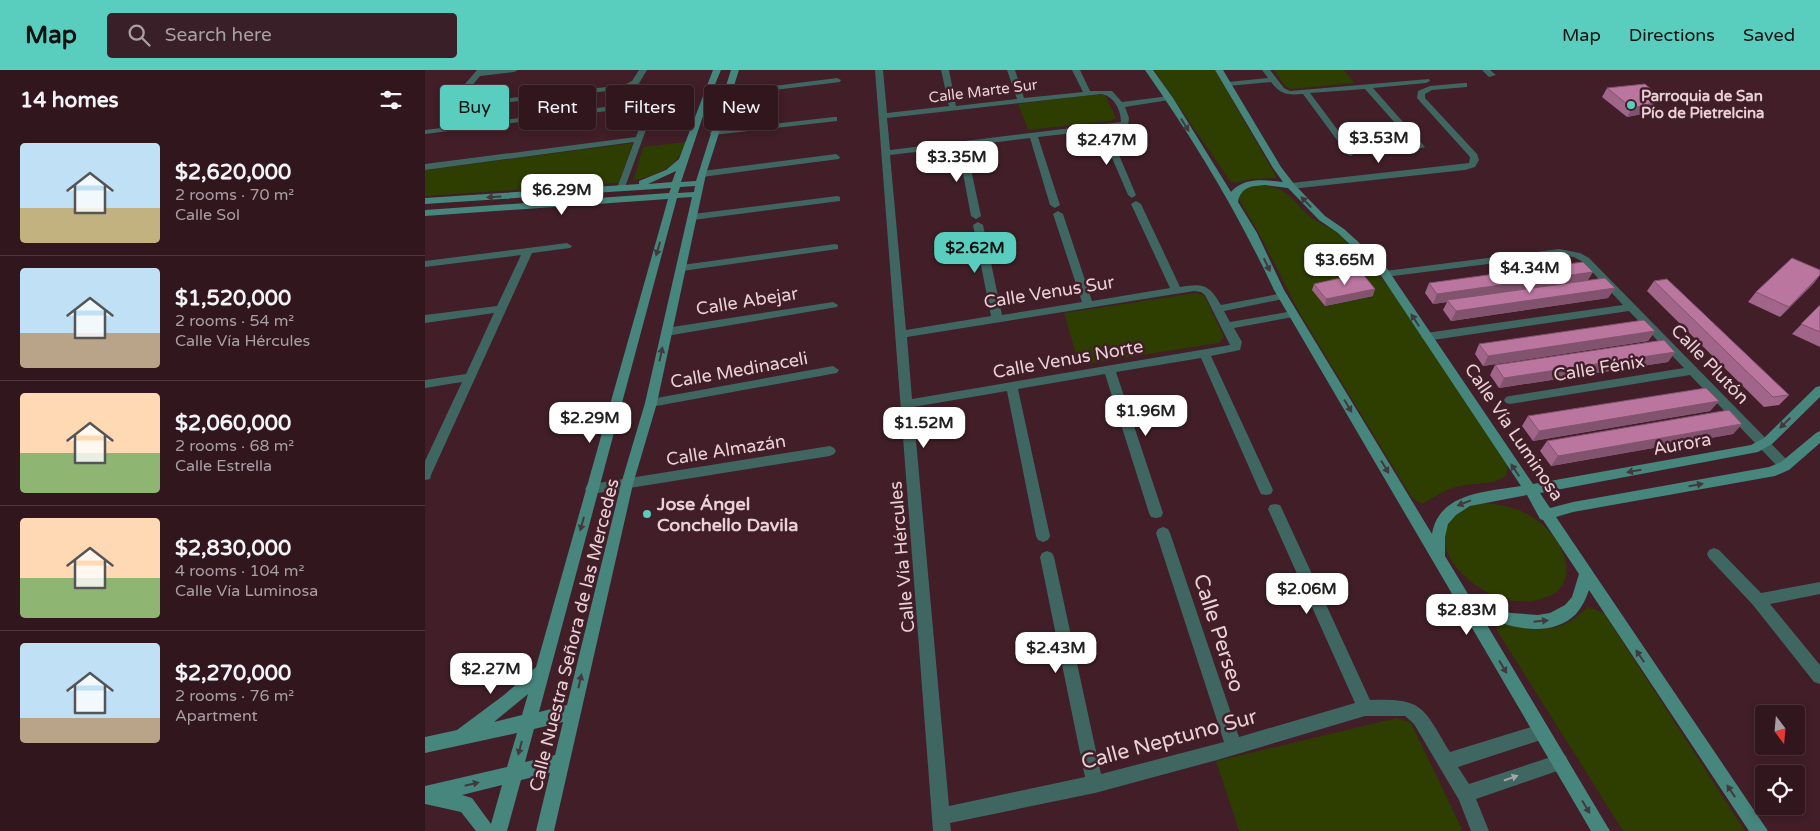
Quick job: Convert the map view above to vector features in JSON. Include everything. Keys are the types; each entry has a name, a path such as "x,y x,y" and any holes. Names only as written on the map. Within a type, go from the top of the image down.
{"street":[{"path":"514,70 480,72 450,107 631,85 643,70"},
{"name":"Calle Nuestra Señora de las Mercedes","path":"711,85 717,70"},
{"name":"Calle Nuestra Señora de las Mercedes","path":"729,85 735,70"},
{"name":"Calle Vía Hércules","path":"879,70 941,823"},
{"path":"945,70 953,108"},
{"path":"1011,70 1021,100"},
{"path":"1076,70 1087,93"},
{"path":"1149,70 1171,102 1252,234 1293,314 1601,831"},
{"path":"1224,77 1269,75 1284,92 1305,92 1367,86 1424,78 1433,88"},
{"name":"Calle Vía Luminosa","path":"1224,77 1277,168 1291,186 1316,213 1341,231 1385,274 1585,576 1759,831"},
{"path":"778,88 837,80"},
{"path":"1233,203 1233,196 1236,190 1242,186 1264,182 1291,186 1472,165 1475,160 1474,156 1405,82"},
{"path":"1421,98 1421,93 1433,88 1464,85"},
{"path":"1367,86 1421,147"},
{"name":"Calle Marte Sur","path":"883,116 1109,92 1123,108"},
{"path":"1305,92 1351,153"},
{"name":"Calle Nuestra Señora de las Mercedes","path":"498,831 592,489 662,210 675,191 683,160 704,101"},
{"path":"886,153 1125,124 1123,108 1171,102"},
{"path":"425,131 606,109"},
{"path":"713,133 834,119"},
{"path":"425,131 431,122"},
{"path":"1103,127 1134,200 1176,290"},
{"path":"624,188 642,130"},
{"name":"Calle Nuestra Señora de las Mercedes","path":"545,831 627,484 651,403 682,268 699,183 714,130"},
{"path":"1033,136 1088,304"},
{"path":"425,167 639,139"},
{"path":"962,145 997,318"},
{"path":"425,213 621,200 675,191 699,183 836,157"},
{"path":"624,188 669,172 683,160"},
{"path":"425,201 624,188 675,191"},
{"path":"693,217 837,199"},
{"path":"621,200 662,210"},
{"path":"425,264 567,246"},
{"path":"682,268 835,247"},
{"path":"425,475 429,457 470,377 528,251"},
{"name":"Calle Plutón","path":"1385,274 1567,252 1586,260 1785,466"},
{"name":"Calle Venus Sur","path":"901,334 1176,290 1204,289 1209,293 1219,309"},
{"path":"1283,296 1219,309 1228,326 1293,314"},
{"name":"Calle Abejar","path":"666,332 833,305"},
{"path":"1426,337 1631,307"},
{"path":"425,320 501,309"},
{"name":"Calle Venus Norte","path":"907,404 1204,354 1235,347 1236,342 1228,326"},
{"path":"1204,354 1266,490"},
{"name":"Calle Medinaceli","path":"651,403 833,370"},
{"path":"1109,370 1157,513"},
{"name":"Calle Fénix","path":"1510,400 1692,371"},
{"path":"425,384 470,377"},
{"path":"1011,386 1043,536"},
{"name":"Aurora","path":"1529,491 1744,452 1763,444 1820,390"},
{"path":"1545,515 1573,507 1770,472 1785,466 1820,436"},
{"name":"Calle Almazán","path":"592,489 830,451"},
{"path":"1438,558 1438,532 1446,515 1453,508 1480,498 1529,491"},
{"path":"1275,509 1365,708"},
{"name":"Calle Perseo","path":"1163,533 1234,747"},
{"path":"1714,554 1758,600 1820,676"},
{"path":"1047,557 1095,784"},
{"path":"1462,598 1493,614 1511,620 1530,622 1555,619 1575,607 1584,587 1585,576"},
{"path":"1758,600 1820,588"},
{"path":"456,738 511,700 541,672"},
{"name":"Calle Neptuno Sur","path":"941,823 1234,747 1365,708 1392,707 1408,709 1420,718 1446,762"},
{"path":"425,745 573,712"},
{"path":"1480,831 1465,794 1446,762 1541,732"},
{"path":"425,795 561,762"},
{"path":"1465,794 1559,762"},
{"path":"425,795 466,804 485,831"}],"green space":[{"path":"1154,70 1215,70 1277,178 1252,179 1236,183 1230,181"},
{"path":"1274,70 1344,70 1355,83 1291,89 1285,86"},
{"path":"1099,94 1105,95 1116,118 1111,121 1028,130 1018,104"},
{"path":"686,142 672,165 659,173 633,181 643,147"},
{"path":"633,143 619,183 425,196 425,170"},
{"path":"1259,185 1270,186 1285,192 1307,214 1342,236 1370,264 1396,296 1508,465 1506,476 1489,483 1456,487 1422,504 1412,498 1299,312 1261,237 1239,199 1243,189"},
{"path":"1196,293 1204,295 1224,337 1219,343 1079,365 1064,313"},
{"path":"1481,503 1496,504 1518,510 1538,521 1549,531 1558,542 1567,567 1565,579 1560,589 1549,596 1532,601 1509,600 1487,592 1468,579 1453,563 1445,545 1446,528 1457,514"},
{"path":"1588,607 1604,613 1745,831 1623,831 1496,629 1501,623 1538,629 1556,627 1572,620"},
{"path":"1397,718 1411,723 1462,829 1461,831 1239,831 1216,761"}],"building":[{"path":"1645,84 1654,92 1656,100 1647,105 1632,108 1607,88"},
{"path":"1792,258 1820,270 1820,275 1789,307 1756,292"},
{"path":"1583,262 1593,272 1437,294 1429,283"},
{"path":"1362,273 1375,289 1326,299 1314,284"},
{"path":"1605,278 1615,288 1456,311 1447,300"},
{"path":"1667,279 1789,395 1773,397 1654,281"},
{"path":"1820,305 1820,332 1801,324"},
{"path":"1644,320 1655,331 1488,356 1479,344"},
{"path":"1664,340 1675,352 1504,378 1495,365"},
{"path":"1706,388 1719,401 1539,431 1528,416"},
{"path":"1729,410 1742,424 1558,456 1547,441"}],"place":[{"name":"Parroquia de San Pío de Pietrelcina","path":"1631,105"},
{"name":"Jose Ángel Conchello Davila","path":"647,514"}]}
